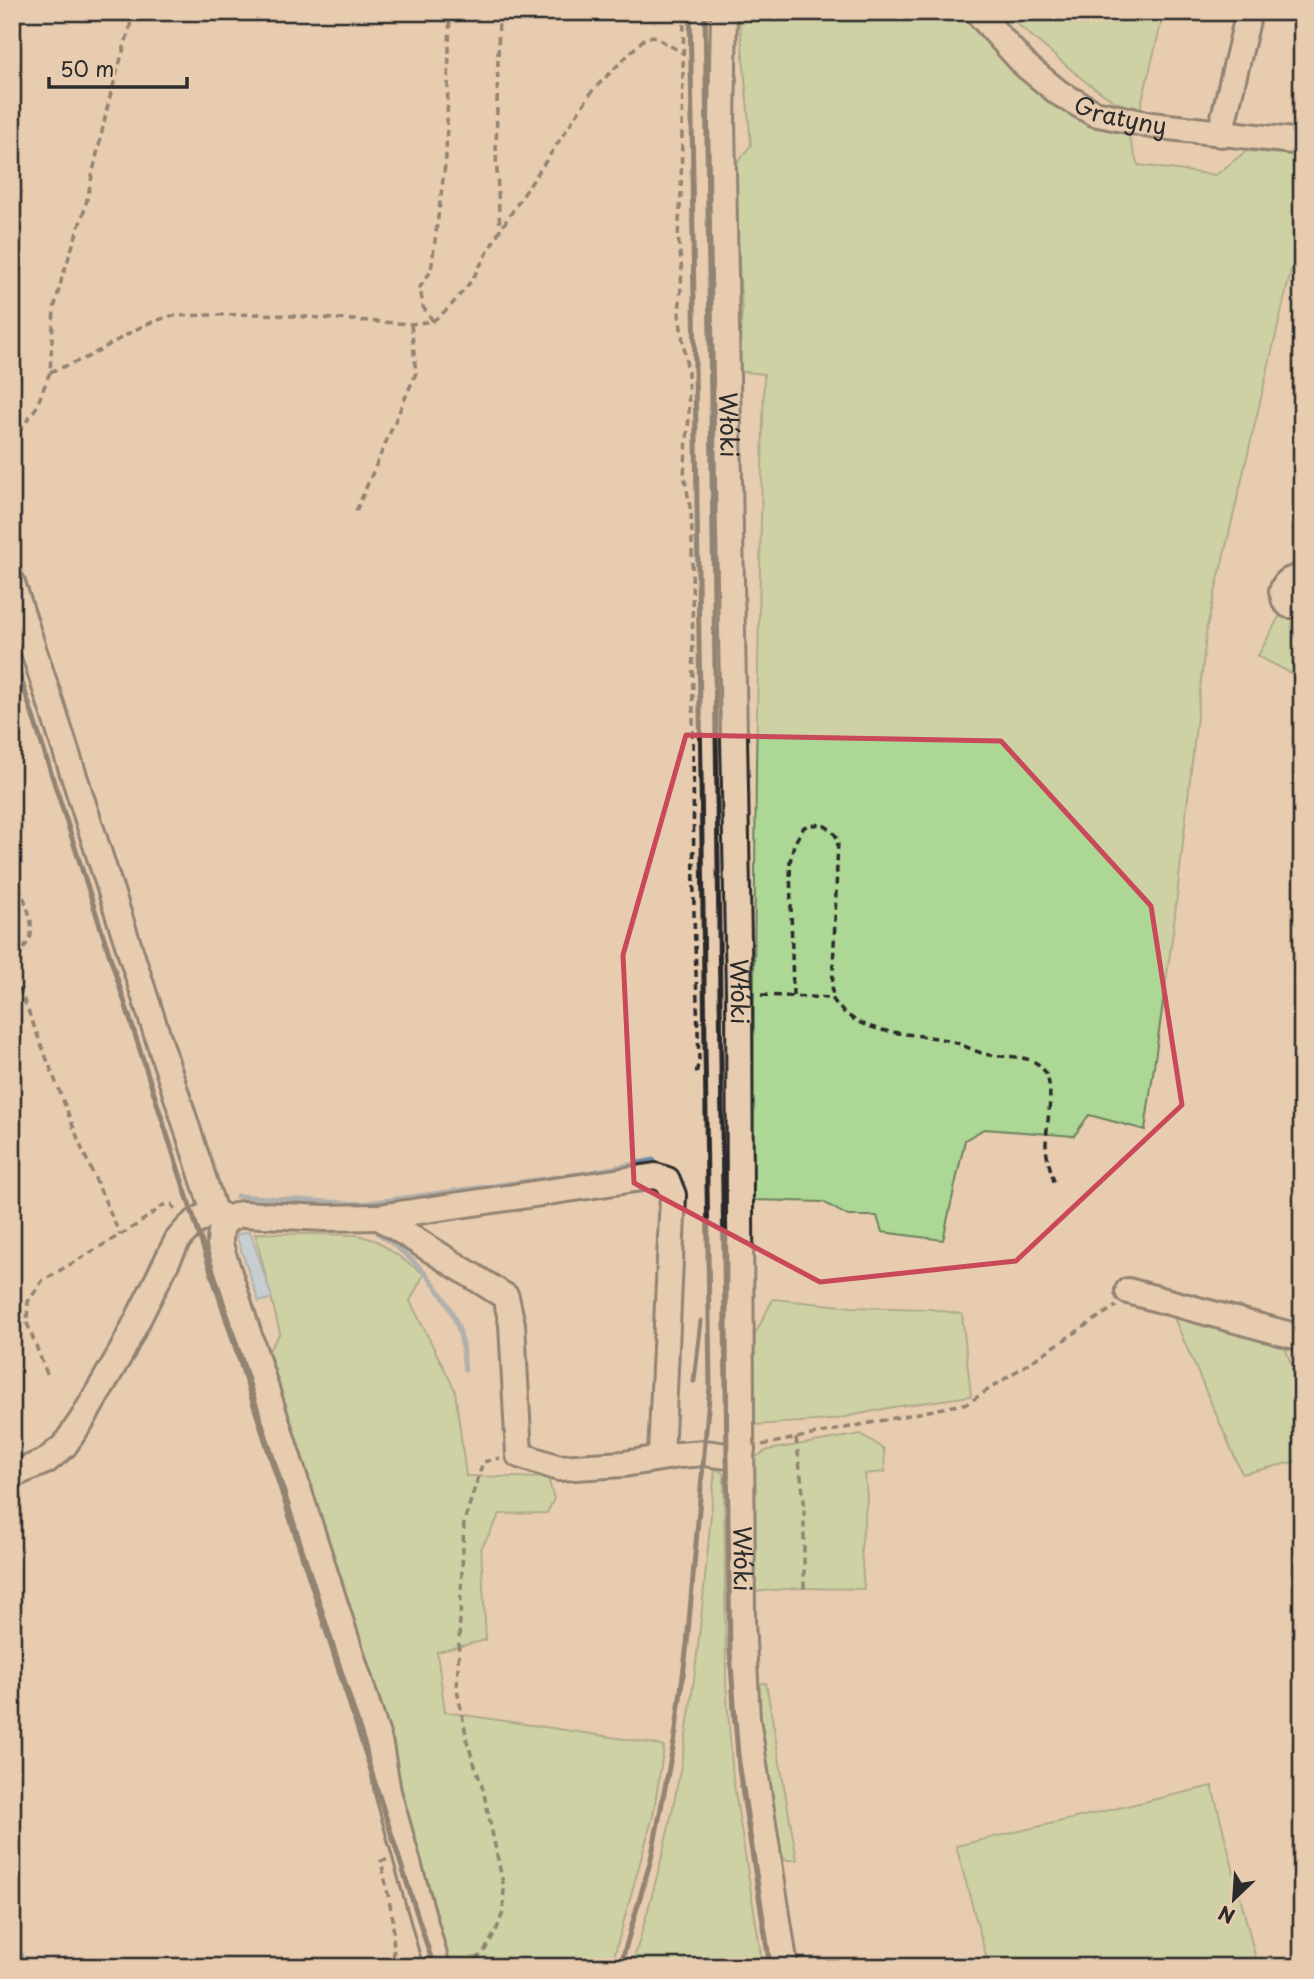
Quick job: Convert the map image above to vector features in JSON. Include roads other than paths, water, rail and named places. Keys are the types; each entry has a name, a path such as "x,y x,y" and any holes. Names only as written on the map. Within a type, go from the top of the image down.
{"street":[{"name":"Włóki","path":"724,12 722,135 739,993 741,1582 746,1709 785,1967"},
{"path":"1220,134 1249,12"},
{"name":"Gratyny","path":"987,17 1025,65 1059,93 1094,113 1151,125 1302,142"},
{"path":"1301,578 1288,580 1282,596 1289,605 1302,605"},
{"path":"12,583 221,1215 220,1245 380,1745 388,1792 435,1959"},
{"path":"12,1475 46,1461 64,1446 122,1351 177,1241 195,1220 241,1214 325,1218 379,1217 655,1177 667,1180 673,1195 661,1456"},
{"path":"379,1217 506,1297 512,1324 519,1455 559,1468 624,1464 661,1456 705,1453 727,1456 742,1449"},
{"path":"1128,1291 1302,1338"}],"water":[{"path":"250,1231 272,1298 259,1302 236,1235"}],"waterway":[{"path":"237,1196 360,1204 586,1173 654,1160"},
{"path":"378,1233 415,1263 444,1298 460,1332 465,1370"}],"railway":[{"path":"690,12 693,177"},
{"path":"705,12 730,1652 739,1769 770,1967"},
{"path":"620,1967 651,1859 675,1737 687,1644 710,1386 692,167"},
{"path":"12,651 434,1967"},
{"path":"694,1381 701,1321"}]}
